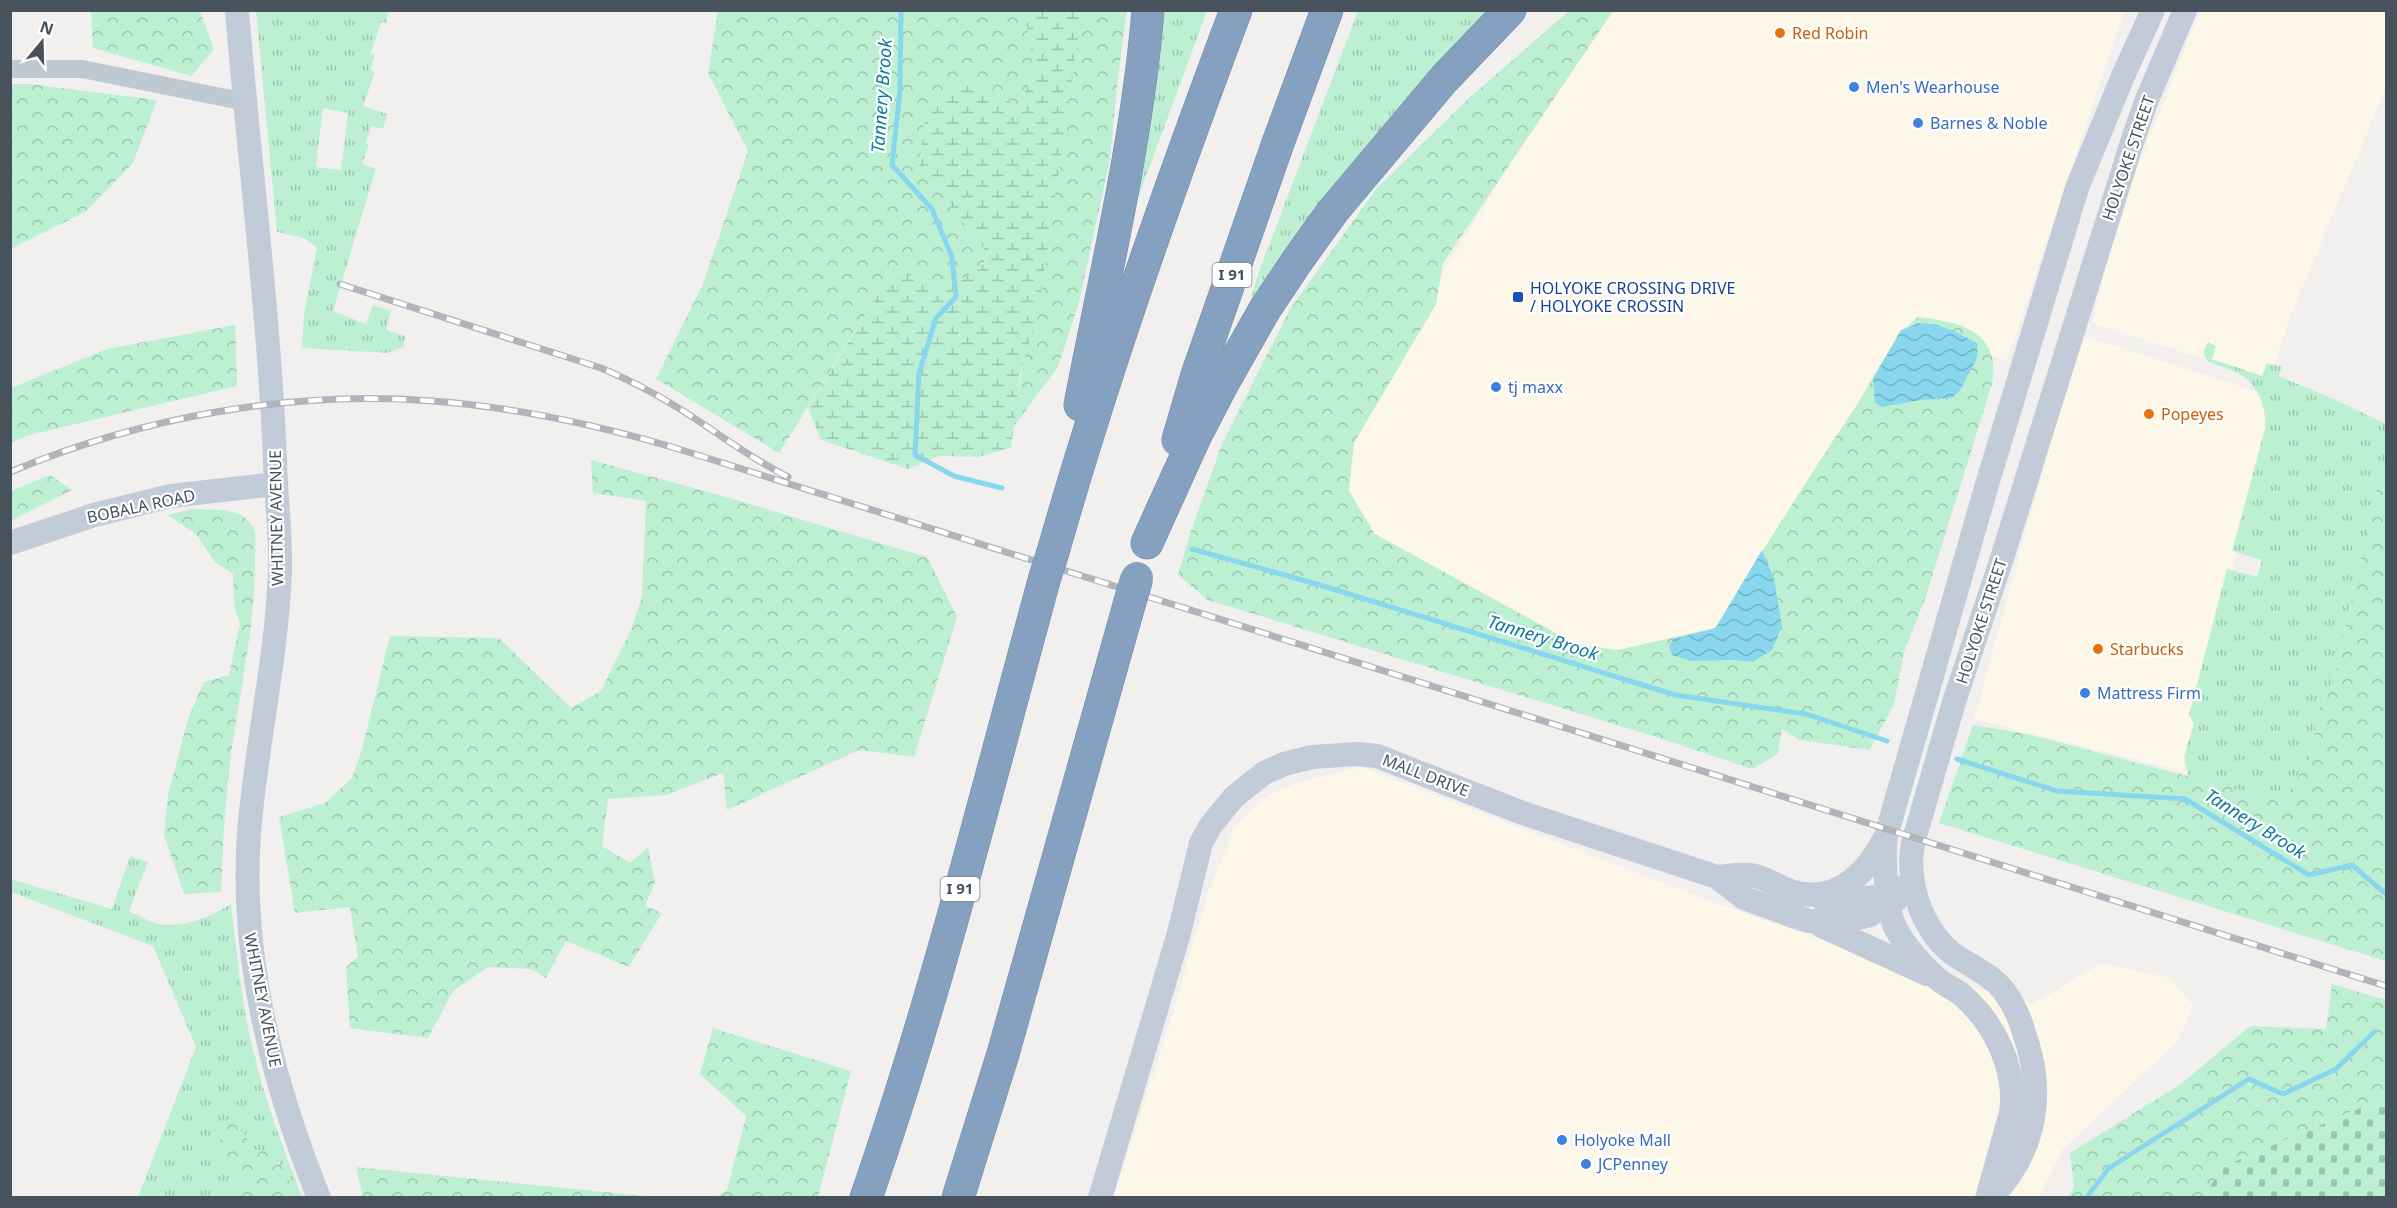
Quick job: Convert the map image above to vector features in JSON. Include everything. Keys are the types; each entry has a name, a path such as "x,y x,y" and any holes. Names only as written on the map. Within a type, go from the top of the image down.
{"highway":[{"path":"1051,556 1133,144 1148,10"},
{"name":"I 91","path":"866,1197 913,1056 1051,556 1103,387 1236,10"},
{"name":"I 91","path":"958,1197 1003,1054 1147,543 1197,375 1327,10"},
{"path":"1147,543 1191,446 1223,383 1265,309 1297,261 1333,211 1444,79 1510,10"}],"street":[{"name":"WHITNEY AVENUE","path":"237,10 273,405 280,569 273,645 251,812 247,887 252,953 270,1053 307,1168 319,1197"},
{"path":"2123,76 2139,10"},
{"name":"HOLYOKE STREET","path":"1989,1197 2012,1107 2012,1084 2007,1065 1996,1038 1976,1010 1961,994 1939,980 1899,934 1894,925 1884,853 1886,836 2037,313 2077,188 2153,10"},
{"name":"HOLYOKE STREET","path":"1989,1197 2008,1180 2035,1117 2036,1084 2031,1050 2020,1020 2005,992 1992,979 1953,954 1930,929 1921,910 1910,861 1913,843 1954,702 2002,558 2138,124 2185,10"},
{"path":"10,69 82,69 246,102"},
{"name":"BOBALA ROAD","path":"10,543 94,514 171,496 276,484"},
{"name":"MALL DRIVE","path":"1100,1197 1184,913 1196,856 1211,825 1234,797 1264,773 1284,764 1312,757 1357,754 1377,756 1520,812 1717,877 1744,898 1809,921 1837,923 1870,915 1913,874"},
{"name":"MALL DRIVE","path":"1717,877 1751,875 1802,894 1832,891 1851,882 1878,851 1886,836"},
{"path":"1802,894 1829,903 1860,898 1889,897 1921,910"},
{"path":"1809,921 1869,946 1939,980"}],"shaded area":[{"path":"1604,11 2124,11 2007,361 1923,333 1728,647 1586,660 1305,497"},
{"path":"2200,11 2386,11 2386,88 2290,317 2269,380 2092,323 2121,207"},
{"path":"2080,335 2275,397 2182,771 1974,719"},
{"name":"Holyoke Mall","path":"1362,767 1710,901 1882,961 2033,1004 2101,963 2170,978 2193,1005 2179,1040 2062,1150 2039,1197 1113,1198 1169,1026 1208,892 1235,827 1268,795 1297,783"}],"green space":[{"path":"91,11 200,11 214,49 191,76 93,48"},
{"path":"256,11 389,11 386,23 381,22 371,53 375,55 370,70 375,72 363,106 387,114 383,129 371,126 366,143 369,145 362,164 376,169 333,311 366,324 373,305 391,311 386,330 405,336 404,347 387,353 302,348 304,314 317,248 304,238 277,232","holes":["323,108 348,113 341,170 316,167"]},
{"path":"718,11 1024,11 1034,68 1020,108 971,79 928,100 919,166 988,254 981,268 946,288 893,270 779,453 656,379 703,284 748,151 708,73"},
{"path":"1024,11 1082,11 1039,307 1020,374 1011,448 978,457 939,456 908,469 821,440 808,408 893,270 946,288 981,268 988,254 919,166 928,100 971,79 1020,108 1034,68"},
{"path":"1082,11 1127,11 1110,159 1079,302 1058,367 1012,429"},
{"path":"1156,11 1207,11 1128,225"},
{"path":"1358,11 1491,11 1248,310 1257,277"},
{"path":"1569,11 1613,11 1443,263 1436,304 1354,443 1349,491 1375,534 1576,644 1618,650 1715,628 1885,357 1908,326 1918,317 1963,326 1975,332 1991,352 1992,384 1926,596 1904,652 1894,704 1870,750 1800,740 1782,729 1778,754 1752,769 1650,735 1208,600 1178,575 1222,444 1290,309 1376,189 1469,98"},
{"path":"11,84 30,84 157,100 133,163 85,212 11,249"},
{"path":"235,325 237,386 29,435 11,443 11,388 107,349"},
{"path":"2208,342 2216,346 2212,359 2262,376 2267,363 2282,367 2279,376 2386,424 2386,469 2380,474 2332,689 2319,707 2311,756 2283,802 2189,777 2184,757 2194,723 2189,715 2227,569 2257,577 2262,560 2232,551 2265,429 2263,405 2256,390 2245,378 2234,371 2207,361 2203,352"},
{"path":"591,460 730,498 927,557 957,617 914,757 859,750 727,810 723,773 667,795 608,799 602,846 630,863 648,847 655,882 645,906 662,913 629,967 566,941 546,978 531,969 488,967 453,991 428,1038 350,1028 346,967 358,957 350,907 295,913 279,817 325,803 352,778 362,749 390,636 499,638 571,708 601,691 631,630 642,596 646,501 593,493"},
{"path":"2386,469 2386,961 1939,823 1973,725 2027,734 2283,801 2311,756 2319,707 2332,689 2380,474"},
{"path":"50,475 72,490 11,521 11,491"},
{"path":"192,509 227,511 243,516 254,529 256,542 253,606 227,789 221,892 184,894 164,835 168,794 189,716 204,682 229,675 240,624 234,604 233,574 215,562 196,534 167,515"},
{"path":"130,856 148,862 129,911 145,919 155,923 174,925 204,918 231,904 250,1039 271,1111 302,1197 287,1197 293,1187 214,1150 242,1182 222,1197 138,1197 196,1047 153,946 11,892 10,879 112,909"},
{"path":"2332,984 2386,1000 2386,1097 2222,1167 2204,1197 2068,1198 2074,1186 2070,1153 2181,1084 2250,1026 2326,1029"},
{"path":"713,1028 851,1071 818,1197 716,1197 727,1190 746,1116 700,1074"},
{"path":"2386,1097 2386,1197 2204,1197 2222,1167"},
{"path":"231,1118 256,1150 272,1150 293,1187 287,1197 222,1197 242,1182 214,1150"},
{"path":"356,1167 654,1197 363,1197"}],"water":[{"path":"1919,323 1948,329 1975,343 1978,352 1976,360 1959,392 1951,398 1921,400 1882,407 1875,403 1873,379 1901,330"},
{"path":"1762,550 1774,579 1782,626 1772,650 1753,662 1691,661 1672,655 1669,646 1673,639 1716,628"}],"waterway":[{"name":"Tannery Brook","path":"901,10 900,90 892,165 932,209 952,257 956,297 936,318 919,373 915,455 954,476 1002,488"},
{"name":"Tannery Brook","path":"1192,549 1320,585 1675,695 1806,714 1887,741"},
{"name":"Tannery Brook","path":"1957,759 2057,791 2185,799 2309,875 2352,865 2386,894"},
{"name":"Tannery Brook","path":"2086,1198 2109,1168 2249,1079 2283,1094 2336,1069 2374,1032"}],"railway":[{"path":"340,284 601,368 666,401 788,477"},
{"path":"10,472 112,436 164,422 271,404 325,400 432,401 493,407 583,424 672,447 2386,986"}],"place":[{"name":"Red Robin","path":"1780,33"},
{"name":"Men's Wearhouse","path":"1854,87"},
{"name":"Barnes & Noble","path":"1918,123"},
{"name":"HOLYOKE CROSSING DRIVE / HOLYOKE CROSSIN","path":"1518,297"},
{"name":"tj maxx","path":"1496,387"},
{"name":"Popeyes","path":"2149,414"},
{"name":"Starbucks","path":"2098,649"},
{"name":"Mattress Firm","path":"2085,693"},
{"name":"Holyoke Mall","path":"1562,1140"},
{"name":"JCPenney","path":"1586,1164"}]}
